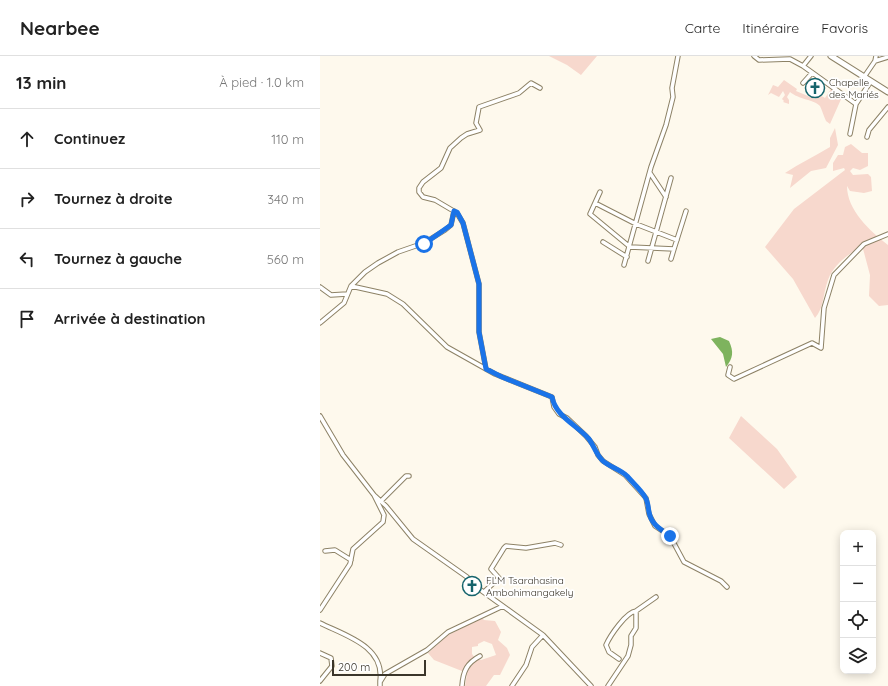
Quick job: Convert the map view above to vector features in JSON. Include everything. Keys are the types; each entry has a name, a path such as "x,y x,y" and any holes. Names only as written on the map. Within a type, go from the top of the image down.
{"street":[{"path":"624,265 650,173 660,146 673,97 672,88 678,56"},
{"path":"754,56 759,60 790,59 803,66 856,104"},
{"path":"772,59 776,56"},
{"path":"803,66 811,56"},
{"path":"831,56 888,92"},
{"path":"864,77 875,61 876,56"},
{"path":"875,61 888,57"},
{"path":"803,83 812,73"},
{"path":"850,134 856,104 871,81"},
{"path":"486,369 479,332 479,284 463,223 457,212 435,200 423,197 419,192 419,188 423,182 441,168 450,148 467,134 480,130 476,123 479,107 519,93 531,83 540,88"},
{"path":"867,137 869,130 888,107"},
{"path":"650,173 653,175 666,197"},
{"path":"648,261 671,178"},
{"path":"600,192 590,214 630,247 674,249"},
{"path":"595,203 636,224 677,240"},
{"path":"320,323 344,303 351,286 378,263 398,252 424,244 445,230 451,225 454,211"},
{"path":"670,259 686,211"},
{"path":"730,367 728,375 734,380 812,343 821,348 824,308 834,275 864,244 888,234"},
{"path":"603,242 627,257"},
{"path":"351,286 374,290 393,298 403,304 447,347 502,377 552,397 554,407 586,436 595,447 598,455 603,461 625,475 646,498 649,514 655,526 670,536 684,562 721,581 727,587"},
{"path":"320,287 331,295 347,294"},
{"path":"320,416 343,455 374,495 399,520 413,539 543,635 591,686"},
{"path":"381,501 406,476 409,476"},
{"path":"320,610 350,564 353,549 383,522 385,518 374,495"},
{"path":"485,591 499,578 491,569 506,546 526,548 555,543 561,545"},
{"path":"325,551 335,550 351,560"},
{"path":"619,659 609,652 606,645 610,636 617,626 632,611 636,611 656,597"},
{"path":"380,684 385,674 427,650 448,632 503,606"},
{"path":"608,686 628,656 631,645 631,636 636,628 636,611"},
{"path":"320,623 364,644 377,662 381,673 380,684"},
{"path":"512,686 526,665 532,646 543,635"},
{"path":"320,653 331,658 332,666 320,681"},
{"path":"462,686 462,675 469,662 480,656"}],"shaded area":[{"path":"549,56 597,56 581,75 567,65"},
{"path":"784,80 797,89 796,91 815,99 818,94 825,98 831,89 842,97 830,124 826,121 820,106 814,102 790,92 787,97 789,104 783,102 784,101 782,99 785,95 783,91 779,97 771,93 768,95 773,85 778,87"},
{"path":"835,128 838,145 826,168 811,171 790,188 793,175 785,173 830,147 830,138"},
{"path":"851,144 862,153 868,153 868,166 860,170 853,168 850,171 853,175 868,174 871,177 872,191 864,193 850,191 847,186 848,195 855,212 867,227 888,245 888,305 879,306 869,296 870,275 862,245 842,260 834,269 826,285 822,305 815,318 793,279 765,247 794,209 845,170 844,168 833,171 833,163 838,155 843,155 845,147"},
{"path":"720,337 729,341 732,348 731,358 726,367 723,354 711,339"},
{"path":"741,416 777,449 797,477 784,489 729,438"},
{"path":"482,618 484,620 495,621 501,632 498,640 507,648 510,655 500,675 494,675 486,686 465,686 467,673 434,660 428,653 448,635","holes":["484,641 492,644 496,655 481,660 475,658 472,654 472,647 478,646 478,644"]}],"place":[{"name":"Chapelle des Mariés","path":"815,88"},
{"name":"FLM Tsarahasina Ambohimangakely","path":"472,586"}],"route":[{"path":"424,244 451,225 454,211 457,212 463,223 474,270 479,284 479,332 486,369 494,374 513,380 524,387 552,397 554,407 586,436 595,447 598,455 603,461 625,475 635,485 646,498 649,514 655,526 670,536"}]}
